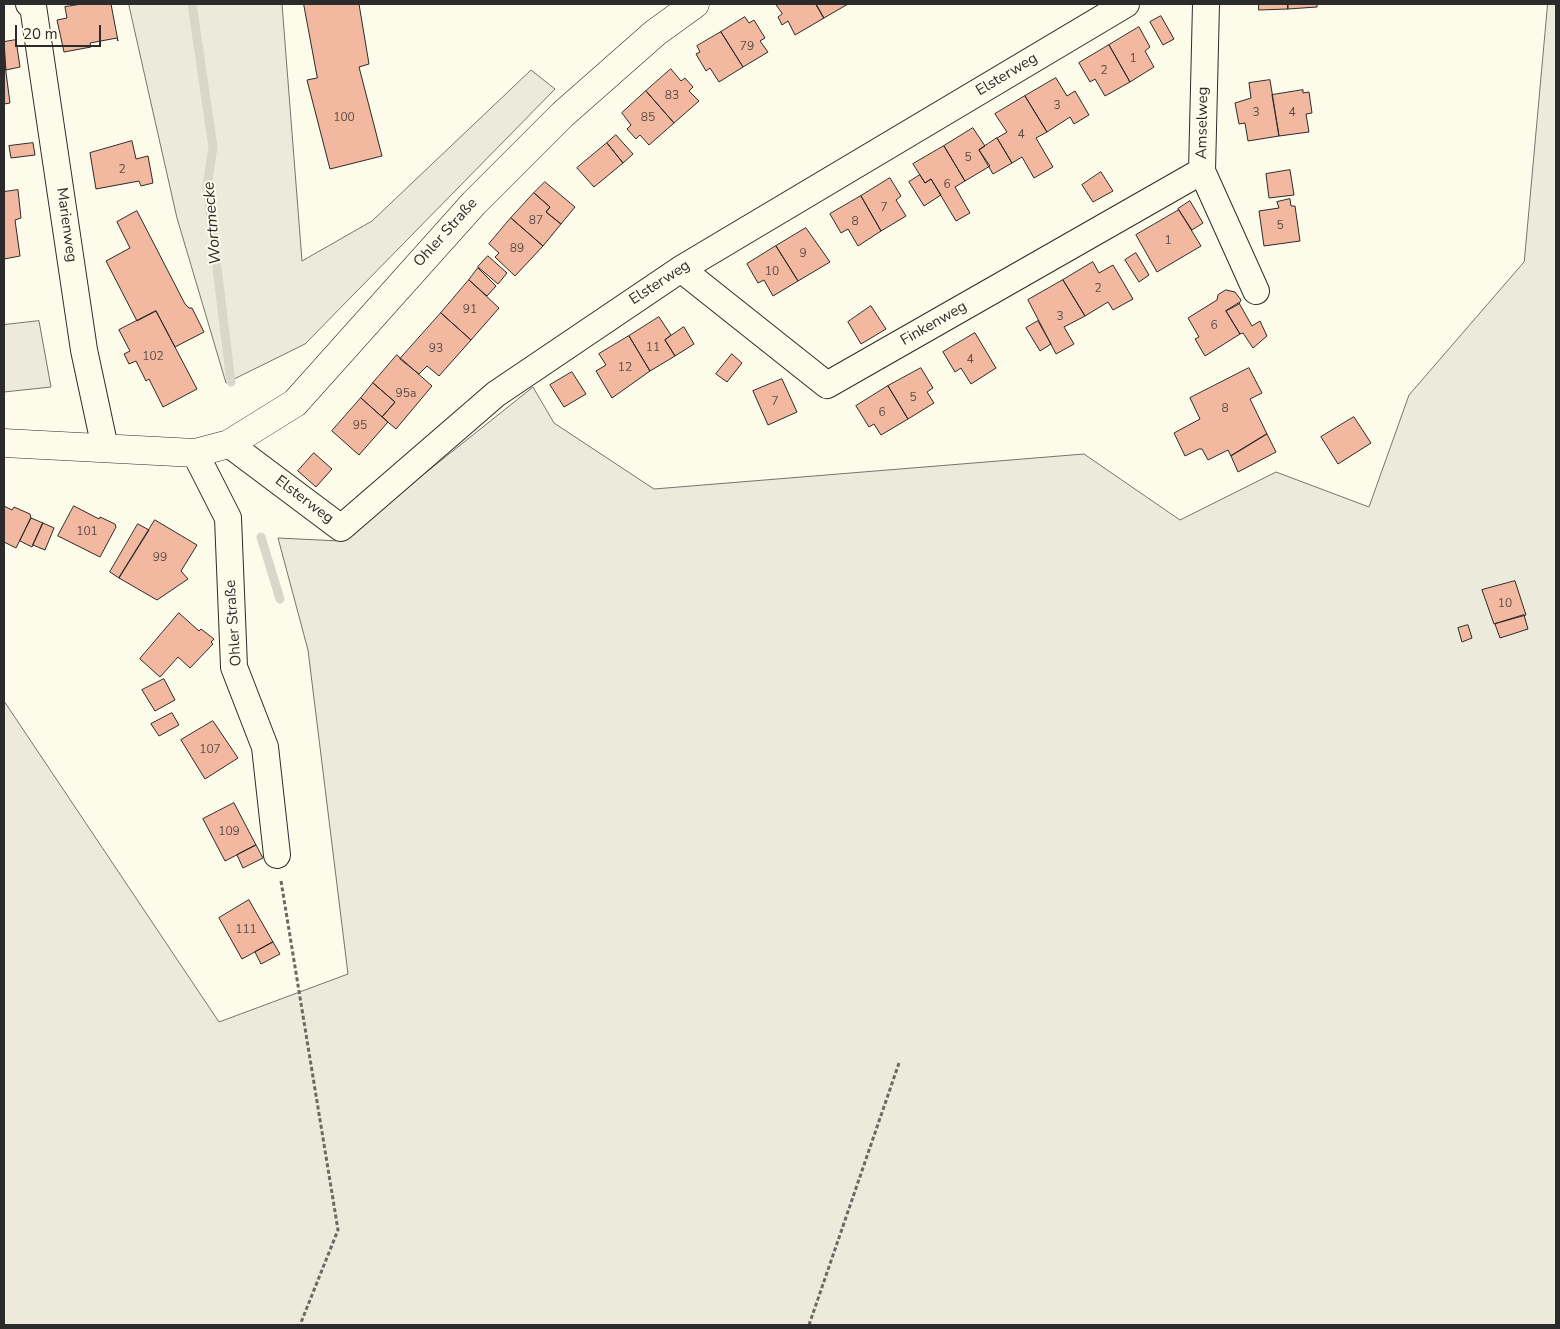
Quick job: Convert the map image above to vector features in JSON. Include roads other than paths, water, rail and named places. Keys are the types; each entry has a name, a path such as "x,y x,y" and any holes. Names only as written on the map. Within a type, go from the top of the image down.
{"street":[{"name":"Marienweg","path":"29,4 33,6 84,350 105,448"},
{"name":"Ohler Straße","path":"4,443 196,453 229,444 294,403 474,202 562,115 655,33 695,4"},
{"name":"Elsterweg","path":"229,444 341,528 496,394 681,269 1126,4"},
{"name":"Amselweg","path":"1206,4 1202,170 1256,291"},
{"name":"Finkenweg","path":"681,269 826,385 1202,170"},
{"name":"Ohler Straße","path":"196,453 228,518 234,667 265,747 277,855"}],"waterway":[{"name":"Wortmecke","path":"192,4 213,147 207,186 231,382"},
{"name":"Wortmecke","path":"261,537 280,599"}]}
